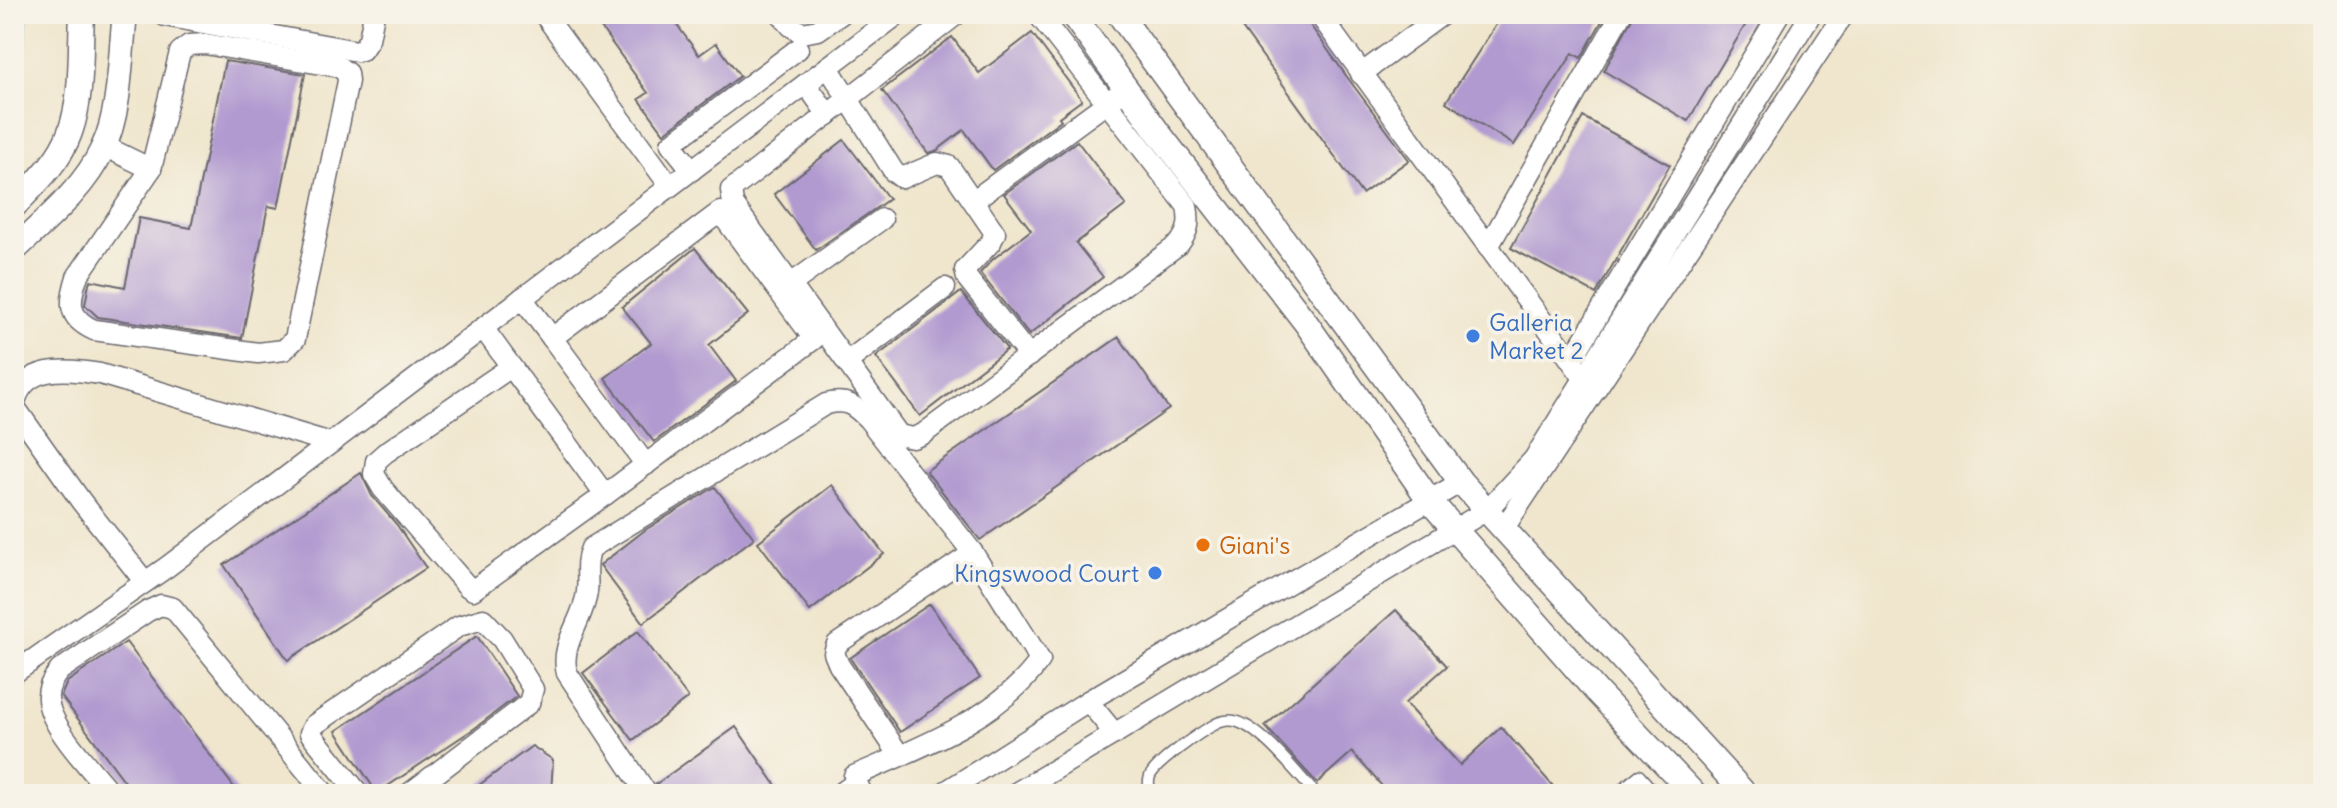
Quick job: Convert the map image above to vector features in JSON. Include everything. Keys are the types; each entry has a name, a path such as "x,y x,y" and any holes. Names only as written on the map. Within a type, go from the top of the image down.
{"street":[{"path":"14,206 44,175 70,133 78,103 82,14"},
{"path":"14,250 88,175 104,146 113,116 125,14"},
{"path":"165,14 357,51 362,50 369,39 374,14"},
{"path":"544,14 670,186"},
{"path":"781,14 802,33 818,30 840,15 860,42"},
{"path":"14,673 145,582 898,14"},
{"path":"957,14 731,190 733,204 899,435 913,438 923,434 1029,356 1179,244 1187,234 1190,220 1187,206 1116,96 1072,14"},
{"path":"1038,14 1116,96 1306,323 1430,501 1597,692 1649,767 1694,794"},
{"path":"1119,14 1461,482 1745,794"},
{"path":"1319,14 1584,378"},
{"path":"1361,74 1443,14"},
{"path":"1488,247 1621,14"},
{"path":"1572,359 1779,14"},
{"path":"1014,794 1487,510 1534,459 1811,14"},
{"path":"1504,528 1844,14"},
{"path":"205,44 339,67 347,73 348,81 295,339 284,350 258,353 163,341 94,330 79,323 73,311 72,294 77,277 151,169 180,52 189,45 205,44"},
{"path":"649,158 798,49"},
{"path":"828,67 894,172 902,178 937,163 949,166 974,200 995,233 991,242 965,270 967,278 1029,356"},
{"path":"806,84 828,115"},
{"path":"974,200 1116,96"},
{"path":"671,144 692,170"},
{"path":"104,146 151,169"},
{"path":"511,367 376,461 374,474 383,489 473,590 814,339 720,212 552,338"},
{"path":"791,284 882,219"},
{"path":"847,362 945,288"},
{"path":"522,298 646,465"},
{"path":"483,328 605,495"},
{"path":"145,582 81,501 14,406 18,390 29,377 53,372 100,374 331,443"},
{"path":"647,794 567,673 564,662 565,652 584,608 591,548 599,540 826,404 841,401 855,405 868,419 973,553 1040,660 1028,678 1001,699 925,745 854,776 860,788 840,794"},
{"path":"942,794 1088,701 1461,482"},
{"path":"900,756 839,665 834,653 837,644 973,553"},
{"path":"111,794 55,722 47,698 51,682 60,670 161,605 173,608 325,794"},
{"path":"359,794 310,733 314,725 459,626 483,619 502,639 533,689 529,703 409,794"},
{"path":"1088,701 1115,734"}],"lane":[{"path":"1152,794 1150,776 1161,763 1215,724 1232,720 1243,723 1266,742 1316,794"},
{"path":"1616,794 1649,767 1656,794"}],"building":[{"path":"591,14 669,14 699,55 716,43 740,76 664,133 639,99 648,93"},
{"path":"1232,14 1306,14 1308,22 1409,160 1362,194"},
{"path":"1503,14 1606,14 1581,58 1573,53 1514,145 1446,102"},
{"path":"1634,14 1752,14 1688,121 1604,71"},
{"path":"1032,33 1082,100 1059,117 1061,120 993,170 964,130 936,151 928,153 882,90 952,37 979,73"},
{"path":"225,61 305,74 278,208 268,206 242,338 98,317 85,305 89,283 91,280 125,287 139,218 191,228"},
{"path":"1583,117 1670,165 1596,294 1511,248"},
{"path":"844,140 889,199 816,250 774,194"},
{"path":"1077,141 1126,205 1076,243 1103,277 1029,335 980,273 1031,230 1004,194"},
{"path":"695,248 748,314 709,345 736,381 654,442 605,378 651,343 622,307"},
{"path":"961,292 1007,349 920,416 876,357"},
{"path":"1119,337 1169,409 980,540 926,471"},
{"path":"361,473 372,496 397,525 426,568 288,660 224,565"},
{"path":"832,485 884,554 810,611 758,542"},
{"path":"715,487 754,538 643,623 600,565 645,530"},
{"path":"930,604 980,678 900,732 850,658"},
{"path":"1396,610 1447,666 1405,703 1460,765 1501,727 1560,794 1389,794 1352,752 1317,783 1265,726"},
{"path":"638,631 688,698 633,740 583,673"},
{"path":"477,636 517,696 377,793 336,731"},
{"path":"126,642 239,794 134,794 61,696 67,682"},
{"path":"736,727 782,794 660,794 656,784"},
{"path":"532,746 553,760 551,794 467,794"}],"waterway":[{"path":"14,111 18,105 24,14"}],"place":[{"name":"Galleria Market 2","path":"1473,336"},
{"name":"Giani's","path":"1203,545"},
{"name":"Kingswood Court","path":"1155,573"}]}
